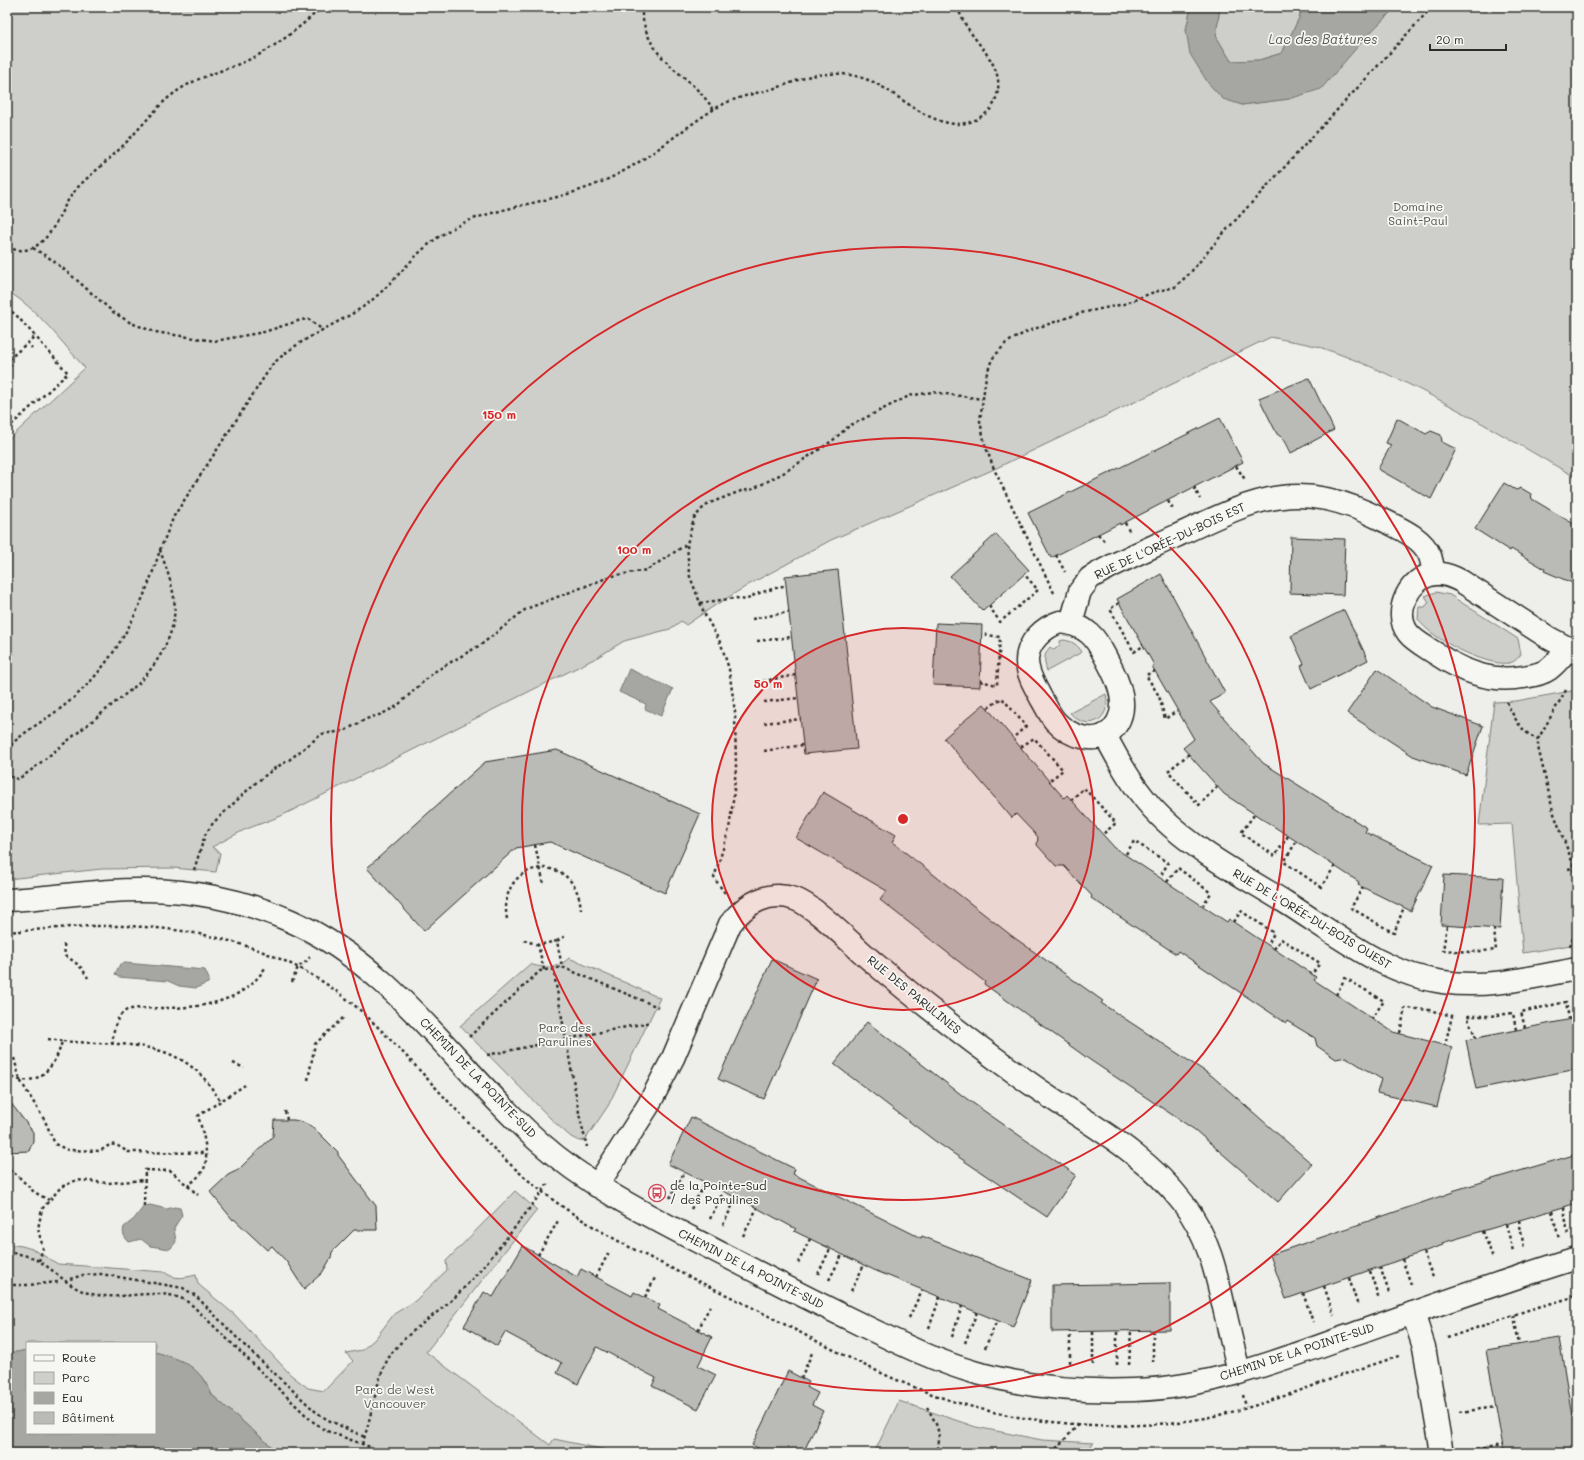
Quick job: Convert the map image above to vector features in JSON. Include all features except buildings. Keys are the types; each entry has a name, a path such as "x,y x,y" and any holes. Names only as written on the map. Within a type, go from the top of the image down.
{"street":[{"name":"RUE DE L'ORÉE-DU-BOIS EST","path":"1071,623 1080,591 1090,578 1230,511 1268,498 1288,496 1322,497 1381,518 1420,542 1430,556 1434,574"},
{"path":"1434,574 1449,575 1461,581 1572,651 1548,669 1531,676 1512,679 1496,679 1480,676 1447,660 1418,642 1408,633 1402,621 1401,608 1405,597 1424,578 1434,574"},
{"path":"1060,622 1071,623 1090,634 1095,640 1120,686 1122,699 1120,715 1112,729 1105,735 1091,739 1080,737 1060,727 1052,716 1029,672 1027,661 1029,652 1040,633 1049,625 1060,622"},
{"name":"RUE DE L'ORÉE-DU-BOIS OUEST","path":"1105,735 1115,756 1144,798 1180,835 1271,894 1374,958 1393,968 1406,974 1441,982 1479,985 1509,982 1577,969"},
{"name":"CHEMIN DE LA POINTE-SUD","path":"7,900 118,891 172,891 234,901 292,921 352,956 371,971 418,1016 524,1128 553,1153 597,1186 641,1212 819,1304 918,1352 976,1373 1025,1383 1060,1388 1140,1390 1192,1384 1239,1373 1522,1275 1577,1258"},
{"name":"RUE DES PARULINES","path":"597,1186 648,1106 672,1058 730,924 742,910 756,901 778,896 794,899 815,912 909,993 968,1039 1039,1090 1131,1151 1168,1185 1184,1204 1209,1249 1216,1269 1239,1373"},
{"path":"1413,1313 1424,1347 1442,1453"}],"path":[{"path":"7,248 21,251 33,248 43,240 76,191 127,142 169,96 183,86 204,76 261,53 303,25 322,7"},
{"path":"641,7 643,25 647,38 656,52 703,94 714,110"},
{"path":"7,750 65,705 96,674 119,644 135,616 149,584 160,550 178,510 272,365 286,352 364,306 382,292 422,250 437,238 454,228 476,218 570,193 604,181 657,151 714,110 748,95 815,75 845,73 873,82 926,115 943,122 965,124 982,116 994,106 1000,87 994,64 963,21 958,7"},
{"path":"1056,598 994,469 980,421 986,376 992,359 1006,343 1028,331 1081,314 1124,304 1154,292 1175,287 1190,273 1221,236 1432,7"},
{"path":"33,248 51,259 113,312 131,323 155,332 215,341 240,338 308,319 323,330"},
{"path":"7,308 16,315 68,373 7,429"},
{"path":"12,366 7,361 35,336"},
{"path":"27,342 32,348"},
{"path":"726,894 714,878 729,829 733,801 736,768 735,712 729,669 723,650 700,603 689,574 687,544 694,518 710,503 735,493 753,489 785,472 832,441 840,432 860,419 909,396 932,392 982,399"},
{"path":"193,874 204,836 213,823 253,784 289,760 322,734 344,730 397,706 434,672 482,644 526,609 612,576 647,570 687,544"},
{"path":"7,776 18,779 29,772 42,759 138,684 153,668 164,651 174,612 173,589 160,550"},
{"path":"989,606 1000,622 1038,590 1024,574"},
{"path":"700,603 736,598 746,600 756,594 786,585"},
{"path":"1119,603 1110,609 1121,630 1134,652 1143,646"},
{"path":"752,619 789,612"},
{"path":"980,681 997,686 1000,637 982,634"},
{"path":"757,641 792,636"},
{"path":"1155,671 1146,674 1158,696 1165,719 1177,711"},
{"path":"763,681 796,675"},
{"path":"1566,690 1538,739 1544,776 1553,811 1573,868 1577,896"},
{"path":"764,702 798,698"},
{"path":"988,708 1002,698 1026,726 1013,738"},
{"path":"1505,698 1520,726 1531,737 1538,739"},
{"path":"764,724 801,719"},
{"path":"1021,747 1034,738 1050,754 1063,770 1049,781"},
{"path":"764,751 803,745"},
{"path":"1189,754 1168,771 1199,805 1217,787"},
{"path":"1071,800 1084,788 1100,803 1116,823 1103,834"},
{"path":"1254,815 1241,833 1275,856 1288,836"},
{"path":"1126,854 1134,841 1168,863 1160,877"},
{"path":"1296,842 1284,862 1321,887 1335,866"},
{"path":"535,845 544,885"},
{"path":"1568,869 1577,867"},
{"path":"507,919 505,908 506,896 510,886 517,878 526,872 540,868 552,868 563,874 572,883 579,893 581,910"},
{"path":"1167,882 1178,868 1211,893 1203,905"},
{"path":"1363,887 1351,908 1394,934 1404,907"},
{"path":"1234,922 1240,911 1274,933 1268,945"},
{"path":"7,932 101,926 165,928 225,939 251,947 298,967 337,992 362,1012 516,1168"},
{"path":"1447,926 1443,950 1469,952 1496,950 1494,929"},
{"path":"1569,949 1577,927"},
{"path":"524,940 538,944 557,941 568,935"},
{"path":"1274,949 1281,939 1320,963 1312,974"},
{"path":"557,941 562,968"},
{"path":"64,944 65,956 76,961 88,978"},
{"path":"538,944 544,971"},
{"path":"292,982 298,967 308,961 312,951"},
{"path":"112,1044 114,1025 122,1013 127,1010 201,1006 215,1003 246,990 257,980 265,968"},
{"path":"553,968 580,1118 587,1147"},
{"path":"467,1038 540,972 553,968 562,968 658,1007"},
{"path":"1336,995 1345,978 1384,1000 1372,1018"},
{"path":"1525,1028 1521,1012 1541,1007 1566,1002 1569,1019"},
{"path":"1400,1034 1405,1008 1428,1010 1452,1016 1445,1045"},
{"path":"1476,1038 1467,1016 1490,1016 1513,1013 1516,1030"},
{"path":"308,1080 315,1044 344,1017"},
{"path":"484,1056 651,1022"},
{"path":"48,1039 131,1044 149,1047 175,1057 200,1074 221,1101"},
{"path":"7,1075 20,1080 41,1075 49,1070 57,1060 62,1041"},
{"path":"14,1058 20,1080 45,1121 52,1139 60,1147 68,1150 100,1151 111,1144 128,1152 205,1153"},
{"path":"233,1063 244,1068"},
{"path":"188,1186 205,1166 203,1134 198,1116 244,1085"},
{"path":"285,1111 287,1120"},
{"path":"9,1170 18,1176 34,1192 49,1200"},
{"path":"144,1206 145,1170 171,1171 198,1195"},
{"path":"670,1198 684,1173"},
{"path":"39,1261 43,1248 38,1229 42,1209 61,1187 77,1180 108,1183 145,1180"},
{"path":"362,1444 382,1370 388,1358 407,1338 458,1294 515,1228 550,1180"},
{"path":"691,1209 705,1183"},
{"path":"710,1219 723,1192"},
{"path":"723,1225 736,1198"},
{"path":"1564,1207 1568,1237"},
{"path":"743,1236 757,1208"},
{"path":"1552,1211 1559,1239"},
{"path":"1519,1220 1524,1248"},
{"path":"538,1255 558,1221"},
{"path":"1506,1224 1513,1251"},
{"path":"1483,1231 1492,1258"},
{"path":"798,1263 810,1238"},
{"path":"818,1274 830,1249"},
{"path":"7,1252 26,1255 39,1261 74,1287 97,1295 120,1297 167,1295 180,1298 193,1306 312,1420 327,1431 386,1453"},
{"path":"596,1277 609,1252"},
{"path":"1423,1252 1434,1280"},
{"path":"829,1280 842,1254"},
{"path":"1402,1260 1412,1287"},
{"path":"851,1291 864,1265"},
{"path":"1380,1267 1390,1295"},
{"path":"1370,1270 1379,1299"},
{"path":"70,1279 83,1275 101,1274 184,1288 196,1296 243,1344 316,1412 328,1420 365,1437"},
{"path":"645,1297 656,1276"},
{"path":"1349,1278 1358,1306"},
{"path":"7,1286 28,1286 58,1282"},
{"path":"1324,1286 1334,1315"},
{"path":"909,1318 922,1290"},
{"path":"1304,1293 1313,1322"},
{"path":"1450,1337 1514,1315 1577,1296"},
{"path":"929,1328 940,1297"},
{"path":"698,1330 711,1304"},
{"path":"952,1337 962,1306"},
{"path":"965,1343 977,1312"},
{"path":"1514,1315 1519,1345"},
{"path":"985,1348 997,1320"},
{"path":"1153,1330 1153,1362"},
{"path":"1093,1331 1093,1365"},
{"path":"1117,1331 1117,1364"},
{"path":"1129,1365 1131,1331"},
{"path":"1070,1332 1070,1363"},
{"path":"802,1378 812,1353"},
{"path":"1130,1424 1171,1422 1216,1415 1291,1394 1390,1359"},
{"path":"926,1407 939,1428 940,1440 937,1453"},
{"path":"1460,1412 1496,1407"},
{"path":"1052,1453 1079,1424"},
{"path":"1466,1451 1502,1445"}],"green space":[{"name":"Domaine Saint-Paul","path":"7,7 1191,7 1186,30 1208,83 1223,98 1242,105 1289,99 1366,37 1396,7 1577,7 1577,478 1419,389 1353,359 1319,347 1271,337 990,471 831,540 750,584 686,625 681,621 670,629 624,641 596,658 281,816 244,830 212,847 220,853 216,872 173,868 102,869 7,879 7,441 85,368 39,316 18,298 7,291"},
{"path":"1220,7 1301,7 1300,16 1282,53 1259,60 1231,61 1216,36"},
{"path":"1436,592 1450,595 1518,639 1521,654 1515,661 1509,663 1499,663 1487,660 1459,650 1424,627 1418,619 1419,607 1425,607 1429,602 1425,596"},
{"path":"1063,640 1074,643 1082,652 1047,671 1045,661 1046,653 1050,647 1054,650 1060,645 1060,641"},
{"path":"1577,690 1577,944 1523,953 1512,824 1479,825 1494,702 1516,701"},
{"path":"1106,694 1107,703 1105,711 1102,717 1097,721 1091,723 1084,722 1077,719 1070,713"},
{"name":"Parc des Parulines","path":"569,958 660,998 608,1106 585,1140 579,1141 571,1137 554,1122 460,1026 530,964 540,967 551,967 561,964"},
{"name":"Parc de West Vancouver","path":"515,1191 537,1210 426,1352 550,1445 554,1439 620,1453 279,1453 212,1395 202,1377 190,1366 182,1361 156,1352 156,1342 26,1342 26,1350 7,1354 7,1244 32,1249 58,1264 164,1272 168,1275 179,1278 196,1275 198,1284 235,1315 291,1375 308,1388 324,1391 353,1361 346,1353 362,1350 375,1339 394,1314 415,1301 447,1270 446,1261"},
{"path":"899,1401 976,1427 1042,1440 1094,1443 1083,1453 874,1453"}],"water":[{"name":"Lac des Battures","path":"1191,7 1220,7 1216,36 1231,61 1259,60 1282,53 1300,16 1301,7 1396,7 1366,37 1321,89 1289,99 1242,105 1223,99 1208,83 1190,54 1186,30"},
{"path":"629,669 673,689 661,716 645,709 646,704 619,692"},
{"path":"125,963 205,970 209,979 208,983 196,988 179,986 168,981 118,977 115,974 120,964"},
{"path":"150,1205 167,1209 174,1207 180,1208 182,1215 174,1228 176,1242 170,1249 150,1246 141,1239 129,1242 124,1235 124,1227 134,1219 144,1206"},
{"path":"26,1350 26,1434 156,1434 156,1352 182,1361 190,1366 202,1377 212,1395 279,1453 7,1453 7,1354"}],"place":[{"name":"de la Pointe-Sud / des Parulines","path":"657,1193"}]}
